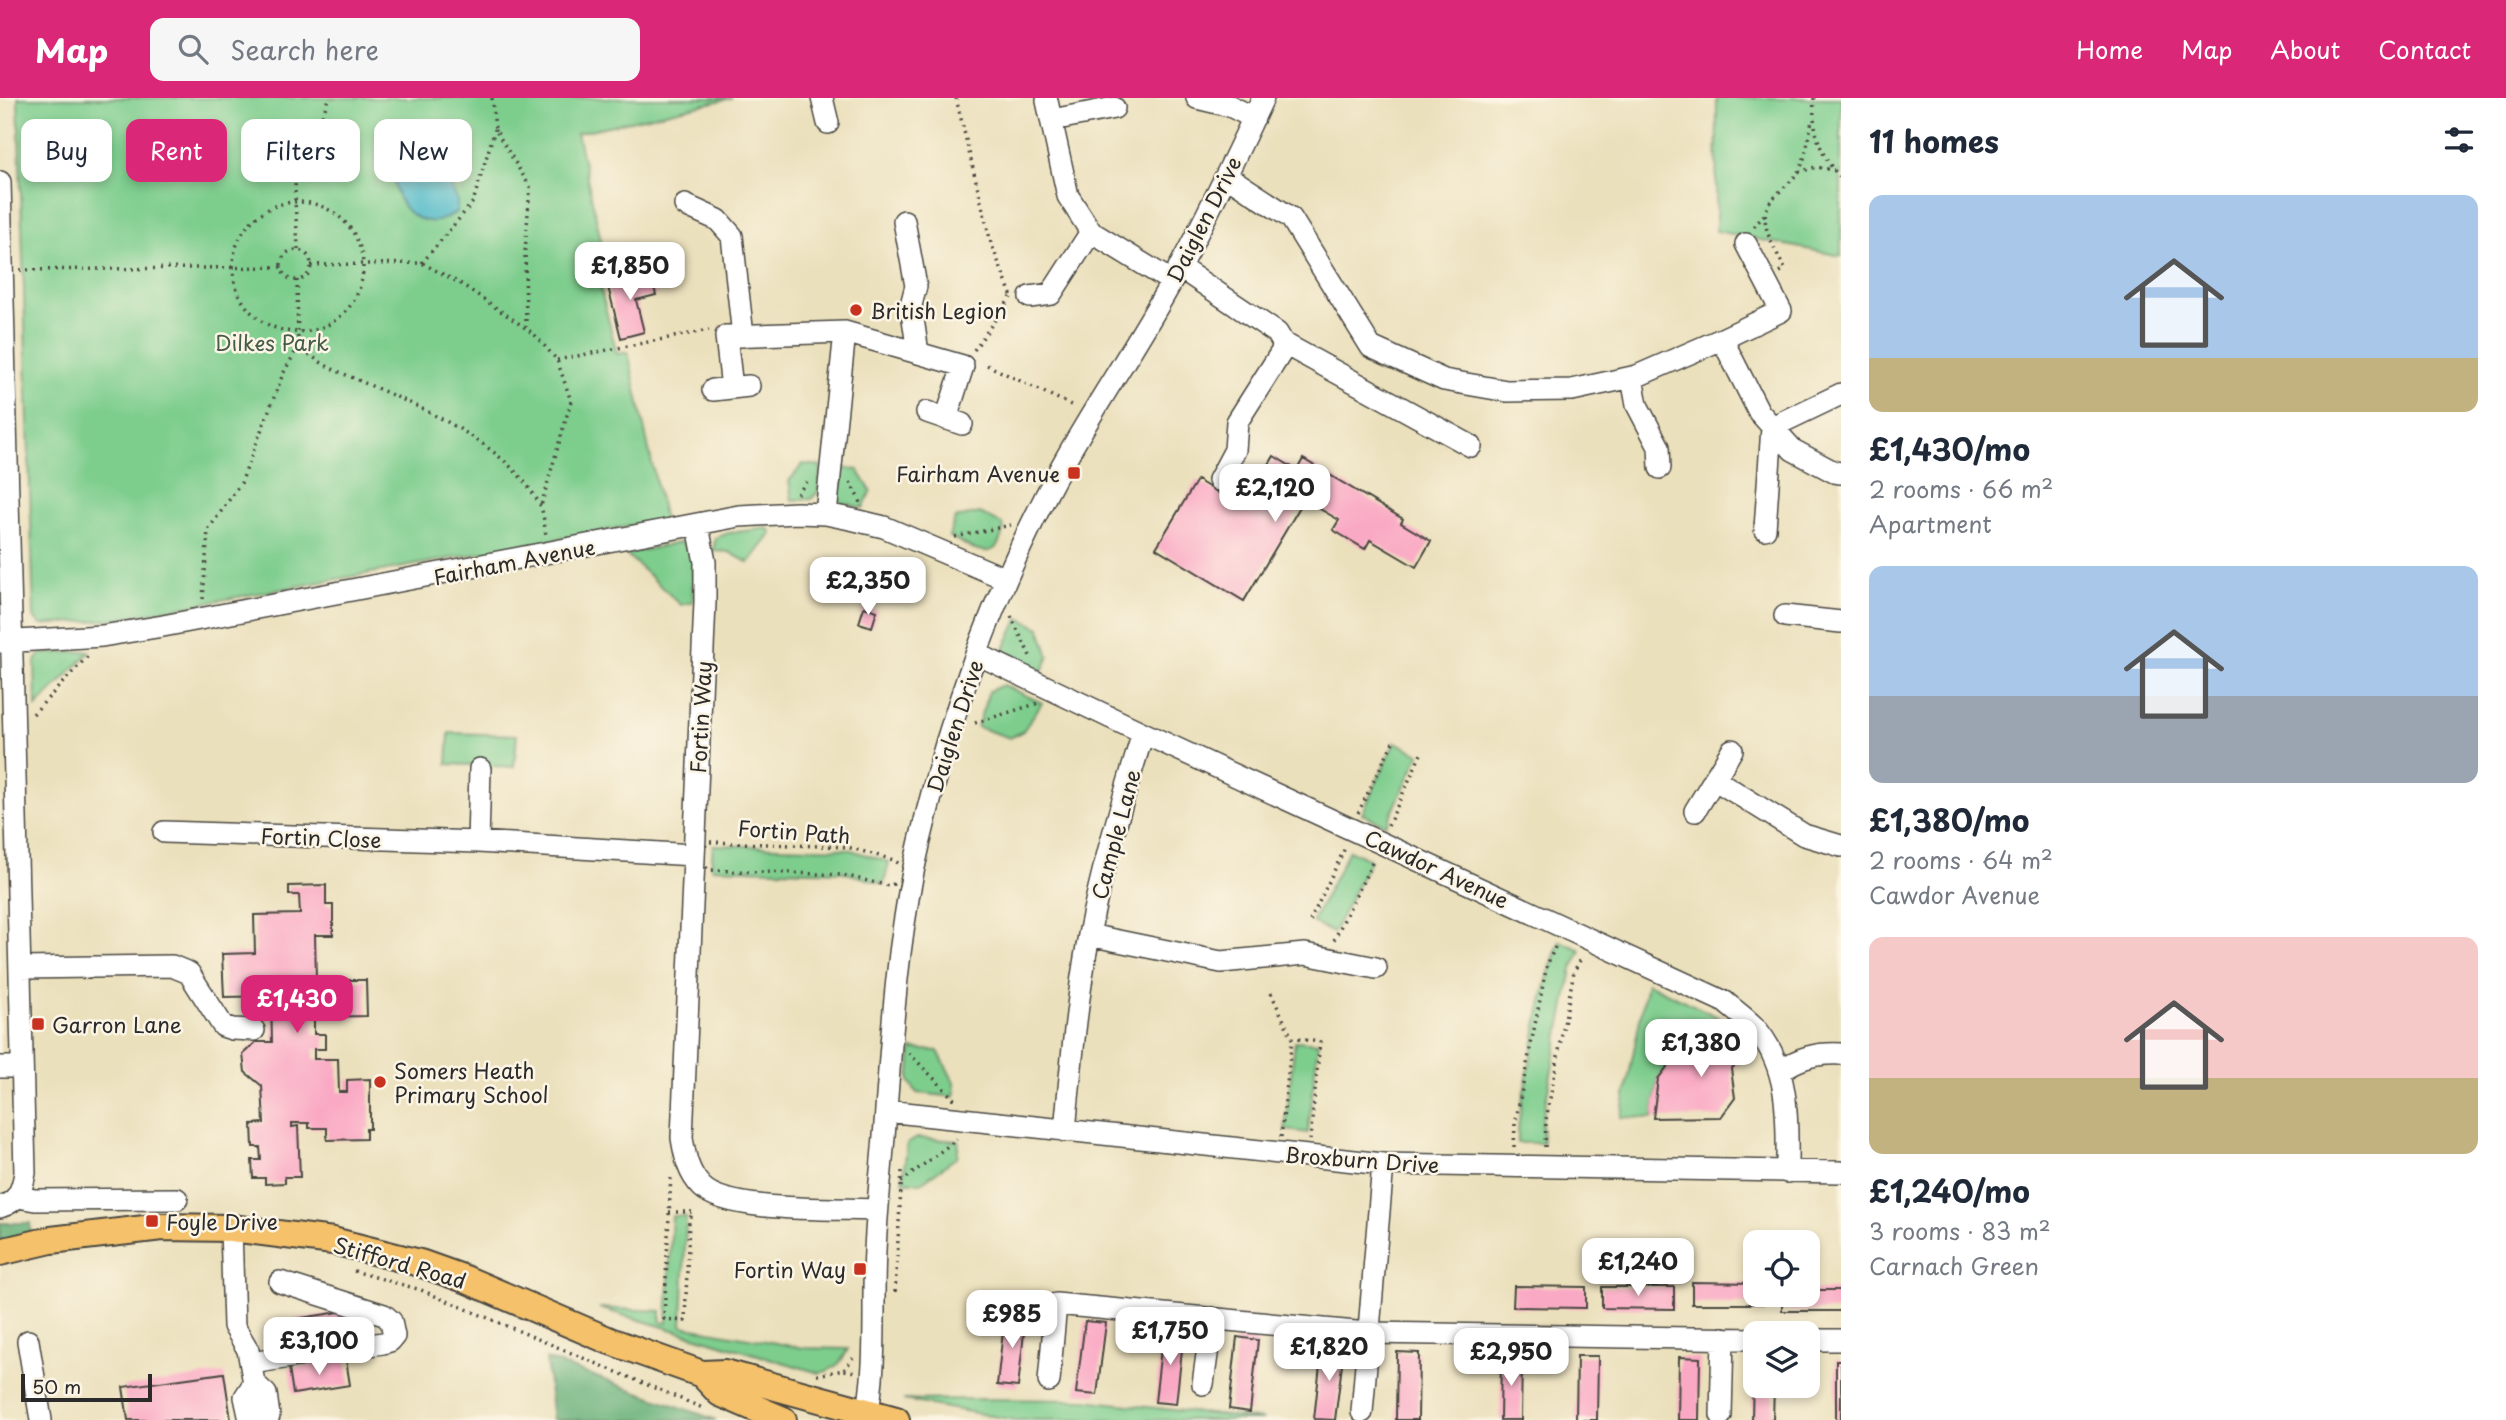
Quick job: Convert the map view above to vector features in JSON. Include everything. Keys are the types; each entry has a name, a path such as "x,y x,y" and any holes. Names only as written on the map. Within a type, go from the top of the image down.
{"main road":[{"name":"Stifford Road","path":"0,1252 51,1240 162,1227 231,1228 333,1241 419,1263 465,1279 610,1341 702,1374 725,1373 867,1416 896,1420"},
{"name":"Stifford Road","path":"702,1374 720,1393 783,1420"}],"street":[{"path":"1197,98 1230,106 1254,118"},
{"name":"Daiglen Drive","path":"867,1416 877,1210 892,1014 913,875 937,775 977,654 1006,579 1059,471 1175,274 1227,176 1263,98"},
{"path":"824,99 828,123"},
{"path":"1114,108 1049,110 1068,196 1091,232 1175,274 1277,333 1283,343 1471,446"},
{"path":"1227,176 1291,218 1371,347 1444,380 1507,391 1572,390 1632,378 1782,311 1746,244"},
{"path":"0,183 8,852 20,968 25,1173 23,1189 9,1202"},
{"path":"685,205 718,220 732,236 743,330"},
{"path":"904,221 916,286 911,305 918,353"},
{"path":"1020,297 1051,294 1091,232"},
{"path":"732,388 726,336 743,330 845,332 963,366 945,418"},
{"path":"826,514 845,332"},
{"path":"1722,339 1759,412 1772,427 1793,450 1834,472 1841,473"},
{"path":"1219,480 1235,450 1237,422 1282,351 1283,343"},
{"path":"1632,378 1637,405 1659,447 1660,468"},
{"path":"1772,427 1841,394"},
{"path":"1765,529 1772,427"},
{"name":"Fairham Avenue","path":"6,642 102,636 549,555 739,516 768,513 826,514 884,527 1006,579"},
{"name":"Fortin Way","path":"686,1163 682,1138 705,601 705,562 698,526"},
{"path":"1785,616 1841,622"},
{"name":"Cawdor Avenue","path":"977,654 1043,694 1143,733 1725,1002 1757,1030 1780,1071 1787,1102 1787,1172"},
{"name":"Cample Lane","path":"1065,1131 1074,1032 1089,935 1110,845 1143,733"},
{"path":"1695,811 1732,750"},
{"path":"478,842 480,769"},
{"path":"1714,779 1804,835 1841,845"},
{"name":"Fortin Close","path":"164,832 478,842 693,855"},
{"path":"1089,935 1221,962 1305,954 1376,968"},
{"path":"20,968 173,966 188,973 223,1026 254,1030"},
{"path":"1780,1071 1803,1057 1841,1054"},
{"path":"0,1068 22,1067"},
{"name":"Broxburn Drive","path":"886,1111 1383,1164 1841,1172"},
{"path":"686,1163 702,1188 722,1199 744,1204 877,1210"},
{"path":"1362,1412 1383,1164"},
{"path":"9,1202 177,1199"},
{"path":"231,1228 234,1326 248,1350 253,1373 266,1394 269,1416 267,1420"},
{"path":"253,1373 383,1343 394,1336 391,1321 384,1315 280,1282"},
{"path":"1049,1381 1056,1304 1367,1333 1743,1339"},
{"path":"1203,1384 1212,1318"},
{"path":"1721,1415 1723,1338"},
{"path":"1820,1340 1841,1340"},
{"path":"28,1341 41,1420"},
{"path":"250,1420 246,1396 253,1373"}],"path":[{"path":"298,249 297,168 303,146 324,115 328,98"},
{"path":"422,263 473,202 495,129 492,98"},
{"path":"956,98 991,243 1020,297 969,359"},
{"path":"1765,280 1785,269 1769,234 1764,215 1769,203 1803,163 1814,98"},
{"path":"1812,121 1821,149 1841,178"},
{"path":"495,129 530,187 525,253 526,327"},
{"path":"1797,173 1816,167 1834,170"},
{"path":"297,201 317,205 341,218 357,239 363,266 358,292 342,314 319,328 298,332 279,329 255,316 239,294 233,268 238,241 254,219 277,205 297,201"},
{"path":"298,249 308,256 311,265 307,275 298,280 285,276 281,267 282,258 298,249"},
{"path":"311,265 422,263 463,285 526,327 557,360 571,401 541,506"},
{"path":"2,271 281,267"},
{"path":"207,618 202,594 208,530 242,482 283,374 298,348 298,280"},
{"path":"557,360 743,330"},
{"path":"298,348 332,369 376,386 459,430 501,459 528,487 541,506 549,555"},
{"path":"987,365 1073,406"},
{"path":"792,500 814,472"},
{"path":"848,479 866,512"},
{"path":"954,537 1011,525"},
{"path":"975,723 1043,694 1012,616"},
{"path":"32,715 97,647"},
{"path":"1354,821 1393,742"},
{"path":"1384,834 1421,754"},
{"name":"Fortin Path","path":"710,842 847,848 894,860 913,875 889,886 842,875 709,870 693,855 710,842"},
{"path":"1310,921 1346,845"},
{"path":"1328,959 1335,936 1376,856"},
{"path":"1514,1147 1515,1124 1547,965 1559,936"},
{"path":"1545,1147 1546,1120 1574,971 1586,949"},
{"path":"1272,993 1292,1038 1281,1138"},
{"path":"1292,1038 1320,1042 1310,1141"},
{"path":"908,1051 956,1101"},
{"path":"901,1182 957,1139"},
{"path":"669,1212 693,1212 689,1221 685,1321 663,1319 671,1168 686,1163"},
{"path":"894,1298 902,1169"},
{"path":"351,1270 421,1290 707,1409"},
{"path":"844,1370 853,1359 856,1348"},
{"path":"811,1374 831,1374 844,1370 854,1372"}],"green space":[{"name":"Dilkes Park","path":"18,98 732,98 577,133 609,276 598,279 617,354 628,352 664,520 116,619 41,625 34,618"},
{"path":"1717,98 1841,98 1841,256 1716,231"},
{"path":"803,464 821,466 818,492 811,499 792,500 789,481"},
{"path":"842,468 858,470 871,491 863,508 839,502"},
{"path":"980,513 1002,524 1004,529 993,550 980,551 949,536 955,518"},
{"path":"768,528 772,533 749,563 729,552 714,551 715,538 729,533"},
{"path":"682,542 692,556 693,602 681,605 626,554"},
{"path":"1019,618 1040,628 1049,657 1040,675 1006,661 1004,649"},
{"path":"90,652 36,707 35,661 41,654"},
{"path":"1003,685 1042,703 1023,731 1010,738 977,727 989,691"},
{"path":"449,733 517,735 514,767 447,764"},
{"path":"1395,742 1420,754 1386,825 1362,814"},
{"path":"713,845 848,849 889,862 884,884 843,872 711,868"},
{"path":"1349,850 1370,860 1333,933 1312,922"},
{"path":"1560,941 1581,950 1572,969 1542,1120 1543,1143 1518,1143 1520,1113 1539,1016"},
{"path":"1647,983 1718,1017 1689,1048 1684,1044 1658,1079 1653,1118 1621,1117"},
{"path":"1295,1041 1318,1043 1308,1133 1285,1130"},
{"path":"912,1049 938,1051 954,1082 955,1097 917,1093 909,1081"},
{"path":"917,1138 959,1141 957,1157 921,1183 903,1181 907,1144"},
{"path":"672,1216 686,1216 682,1326 804,1348 848,1349 840,1362 819,1373 599,1308 661,1311 661,1322 667,1323"},
{"path":"0,1223 30,1223 31,1234 0,1241"},
{"path":"546,1359 716,1420 553,1420"},
{"path":"903,1400 1084,1400 1264,1420 1014,1420"}],"water":[{"path":"395,182 448,182 457,200 457,212 440,220 426,221 417,218 404,206"}],"building":[{"path":"650,272 656,295 636,300 644,332 621,338 607,283"},
{"path":"1274,456 1297,470 1303,459 1403,519 1401,523 1431,541 1416,567 1370,540 1365,549 1333,530 1339,520 1304,500 1244,601 1156,548 1197,480 1229,499 1234,490 1249,498"},
{"path":"864,607 877,611 872,627 859,623"},
{"path":"326,885 326,905 333,905 333,935 315,935 316,980 366,980 367,1016 314,1017 314,1034 325,1034 325,1049 314,1049 314,1059 338,1059 339,1092 347,1092 347,1080 370,1079 370,1129 366,1129 366,1139 327,1140 327,1128 309,1128 309,1123 292,1123 292,1127 298,1126 300,1177 285,1177 285,1183 265,1184 265,1178 253,1178 252,1160 261,1160 260,1147 253,1147 252,1124 264,1123 262,1086 245,1072 243,1054 256,1042 272,1042 271,996 224,997 222,954 255,953 254,915 300,914 299,895 289,895 289,886"},
{"path":"1730,1023 1755,1049 1731,1069 1735,1098 1721,1117 1653,1118 1658,1079 1685,1043 1699,1058"},
{"path":"1692,1282 1743,1283 1743,1304 1692,1304"},
{"path":"1514,1286 1586,1287 1586,1308 1513,1307"},
{"path":"1602,1287 1674,1287 1674,1309 1602,1308"},
{"path":"1820,1290 1841,1290 1841,1311 1782,1311 1782,1307 1820,1307"},
{"path":"346,1311 350,1336 286,1346 282,1321"},
{"path":"1005,1313 1026,1315 1018,1387 997,1385"},
{"path":"1085,1321 1106,1323 1097,1395 1076,1393"},
{"path":"1163,1330 1184,1332 1176,1404 1155,1402"},
{"path":"1237,1337 1258,1340 1250,1412 1229,1409"},
{"path":"1322,1347 1344,1349 1335,1420 1314,1419"},
{"path":"1397,1352 1419,1353 1418,1420 1396,1420"},
{"path":"1501,1355 1522,1355 1521,1420 1500,1420"},
{"path":"1577,1356 1598,1356 1597,1420 1576,1420"},
{"path":"1679,1357 1700,1358 1699,1420 1678,1420"},
{"path":"346,1360 350,1385 293,1394 289,1368"},
{"path":"1836,1360 1841,1360 1841,1420 1836,1420"},
{"path":"224,1373 231,1420 128,1420 123,1387"},
{"path":"1752,1398 1774,1398 1773,1420 1752,1420"}],"place":[{"name":"British Legion","path":"856,310"},
{"name":"Fairham Avenue","path":"1074,473"},
{"name":"Garron Lane","path":"38,1024"},
{"name":"Somers Heath Primary School","path":"380,1082"},
{"name":"Foyle Drive","path":"152,1221"},
{"name":"Fortin Way","path":"860,1269"}]}
